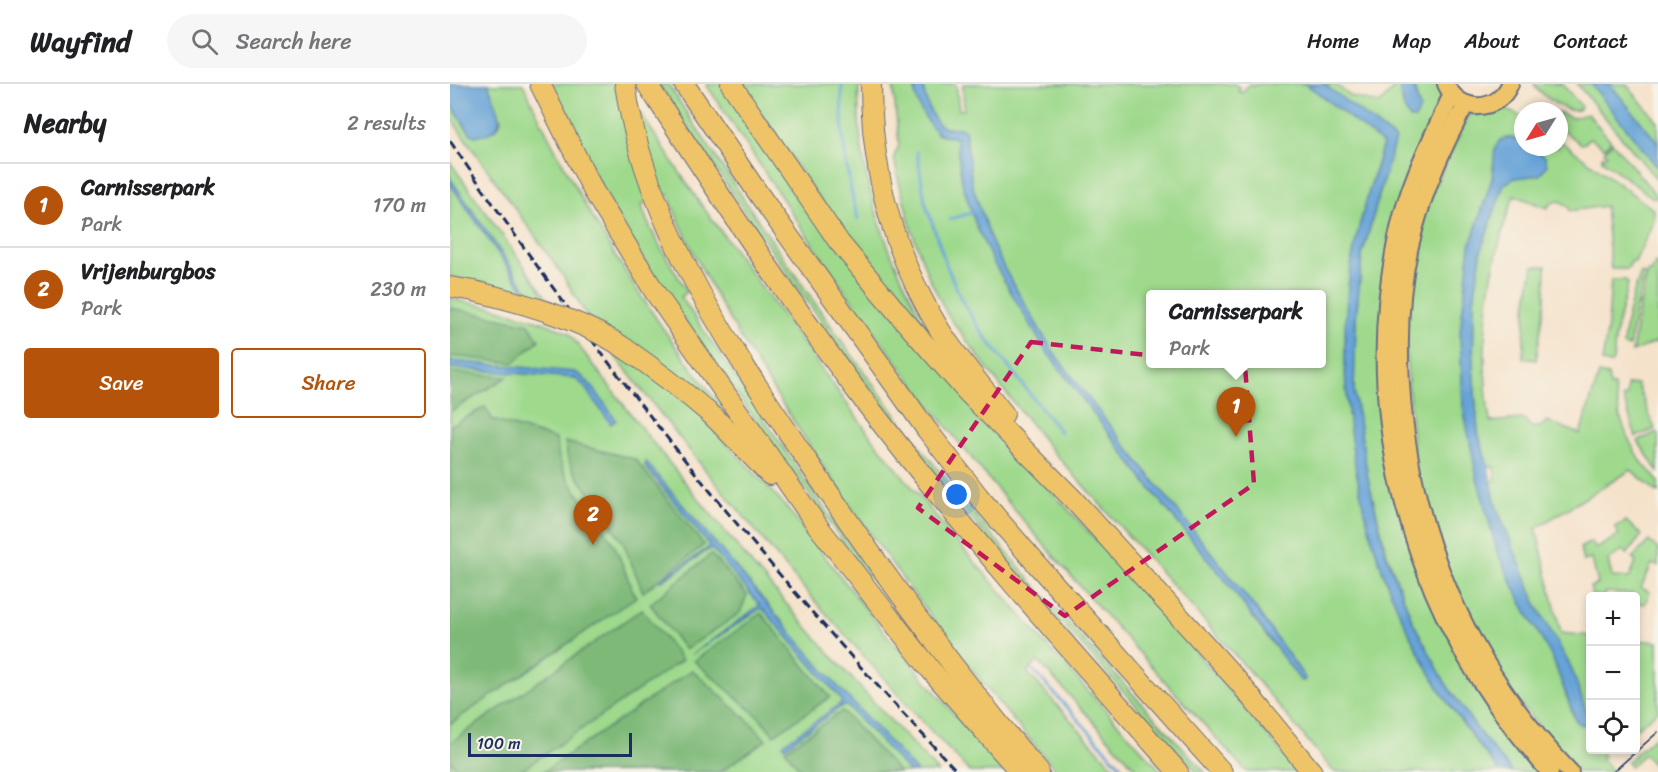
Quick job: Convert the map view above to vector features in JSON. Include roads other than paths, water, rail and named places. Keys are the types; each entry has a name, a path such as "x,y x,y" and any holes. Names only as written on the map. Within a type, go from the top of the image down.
{"highway":[{"path":"540,84 594,192 657,294 817,525 930,669 1020,772"},
{"path":"625,84 639,152 655,199 684,262 718,322 840,510 924,629 1039,772"},
{"path":"647,84 743,230 877,417 1009,581 1178,772"},
{"path":"684,84 760,196 927,430 1040,568 1222,772"},
{"path":"730,84 846,250 901,317 967,392 1072,498 1237,680 1312,772"},
{"path":"871,84 871,113 877,165 888,215 918,293 962,360 1072,498"},
{"path":"450,286 534,307 598,334 622,347 662,375 714,417 817,525"}],"main road":[{"path":"1510,84 1501,98 1491,105 1478,107 1466,104 1449,89 1421,161 1399,228 1388,292 1384,355 1390,430 1398,480 1428,580 1457,642 1494,703 1550,772"},
{"path":"1466,104 1435,168 1413,232 1402,293 1400,356 1404,428 1422,517 1442,575 1470,636 1506,694 1554,756 1570,772"}],"water":[{"path":"450,84 488,84 498,110 498,125 494,130 474,136 470,133 450,103"},
{"path":"915,84 924,84 930,110 941,126 965,130 972,184 991,241 1005,270 1056,356 1256,609 1305,678 1304,681 1300,680 1226,581 1156,496 1044,348 992,260 976,225 962,182 956,138 939,135 936,132 918,104"},
{"path":"1306,84 1324,84 1395,139 1362,256 1356,319 1354,390 1368,478 1386,554 1412,620 1446,684 1479,732 1512,772 1500,772 1438,687 1404,623 1377,555 1358,483 1352,445 1347,406 1345,328 1353,254 1383,144"},
{"path":"1399,84 1413,84 1420,109 1415,119 1410,119 1404,109"},
{"path":"1591,84 1610,84 1658,143 1658,168"},
{"path":"1509,137 1514,138 1514,156 1544,156 1547,165 1540,175 1515,178 1504,184 1482,247 1474,300 1473,367 1478,432 1496,506 1538,608 1571,667 1586,710 1586,723 1583,725 1576,721 1553,659 1522,604 1497,551 1477,478 1463,407 1460,333 1470,246 1492,179 1495,148 1500,140"},
{"path":"450,178 533,299 529,298 450,184"},
{"path":"450,361 575,372 592,387 616,420 611,424 583,385 574,378 450,368"},
{"path":"646,462 832,680 917,772 909,772 847,706 842,706 785,747 783,744 840,704 842,700 763,609 691,655 760,605 712,549 661,582 660,580 707,549 709,545 645,466"}],"waterway":[{"path":"842,84 845,152 858,219"},
{"path":"917,152 925,202 946,264 961,299 982,333 1060,432"},
{"path":"950,219 971,213"},
{"path":"1033,670 1126,772"}],"tram line":[{"path":"1613,772 1658,732"}],"railway":[{"path":"450,141 567,307 690,467 821,622 958,772"}],"place":[{"name":"Carnisserpark","path":"1236,437"},
{"name":"Vrijenburgbos","path":"593,545"}]}
